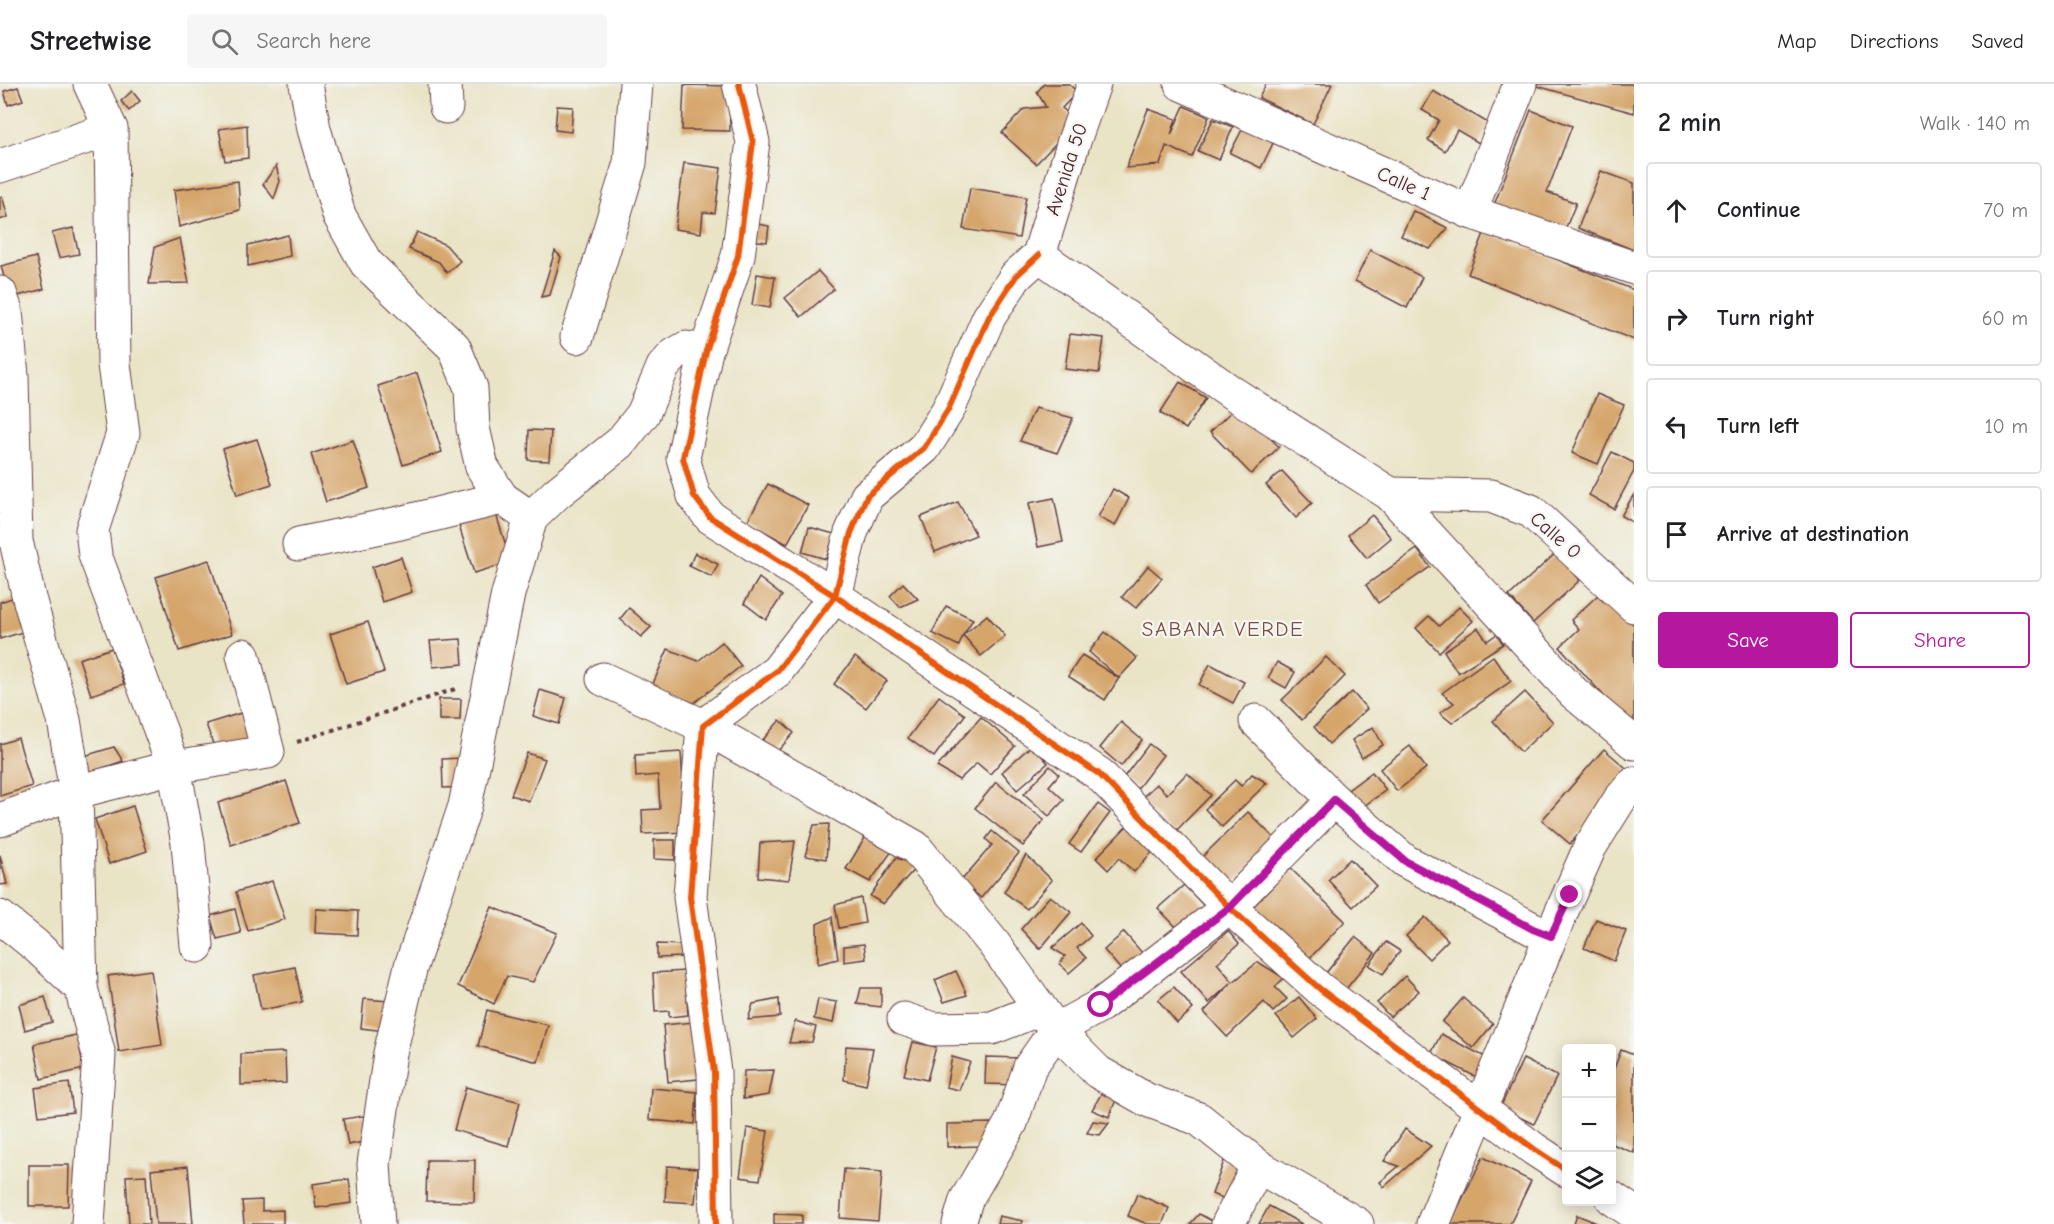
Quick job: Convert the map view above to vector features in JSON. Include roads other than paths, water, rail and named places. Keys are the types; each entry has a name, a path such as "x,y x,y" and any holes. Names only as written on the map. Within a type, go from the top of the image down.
{"street":[{"path":"90,84 111,129 114,364 123,433 92,530 95,555 174,767 188,843 197,946"},
{"path":"306,84 314,129 339,215 366,263 454,347 471,388 472,428 482,467 502,498 531,518"},
{"path":"577,337 630,163 636,84"},
{"path":"739,84 753,142 738,256 706,351 683,458 694,496 710,517 835,596 1099,774 1229,908 1320,989 1534,1149 1562,1167"},
{"name":"Avenida 50","path":"1039,255 1094,84"},
{"name":"Calle 1","path":"1180,84 1470,212 1634,267"},
{"path":"1470,212 1520,84"},
{"path":"0,166 111,129"},
{"path":"716,1224 714,1072 690,897 703,726 777,671 835,596 850,533 867,496 924,447 948,410 989,317 1016,276 1039,255 1231,392 1390,494 1574,693 1634,743"},
{"path":"0,293 6,311 12,376 16,541 28,598 64,720 76,792 81,988 99,1055 88,1224"},
{"path":"378,1224 374,1164 390,1053 411,966 465,806 508,594 531,518 620,443 643,414 663,367 674,355 686,348 706,351"},
{"name":"Calle 0","path":"1390,494 1491,496 1531,511 1634,606"},
{"path":"299,544 400,523 502,498"},
{"path":"0,820 76,792 174,767 268,752 243,655"},
{"path":"603,679 703,726 915,847 994,944 1048,1019 1098,1072 1147,1100 1199,1119 1258,1166 1357,1224"},
{"path":"1256,721 1334,800 1405,861 1533,929 1551,936"},
{"path":"1433,1224 1590,847 1620,800 1634,783"},
{"path":"904,1019 934,1029 992,1028 1048,1019 1101,1005 1229,908 1334,800"},
{"path":"0,917 35,945 81,988"},
{"path":"959,1224 966,1200 1011,1123 1048,1019"},
{"path":"1228,1224 1258,1166"},
{"path":"1616,1201 1634,1214 1630,1224"}],"district":[{"name":"SABANA VERDE","path":"1223,629"}]}
